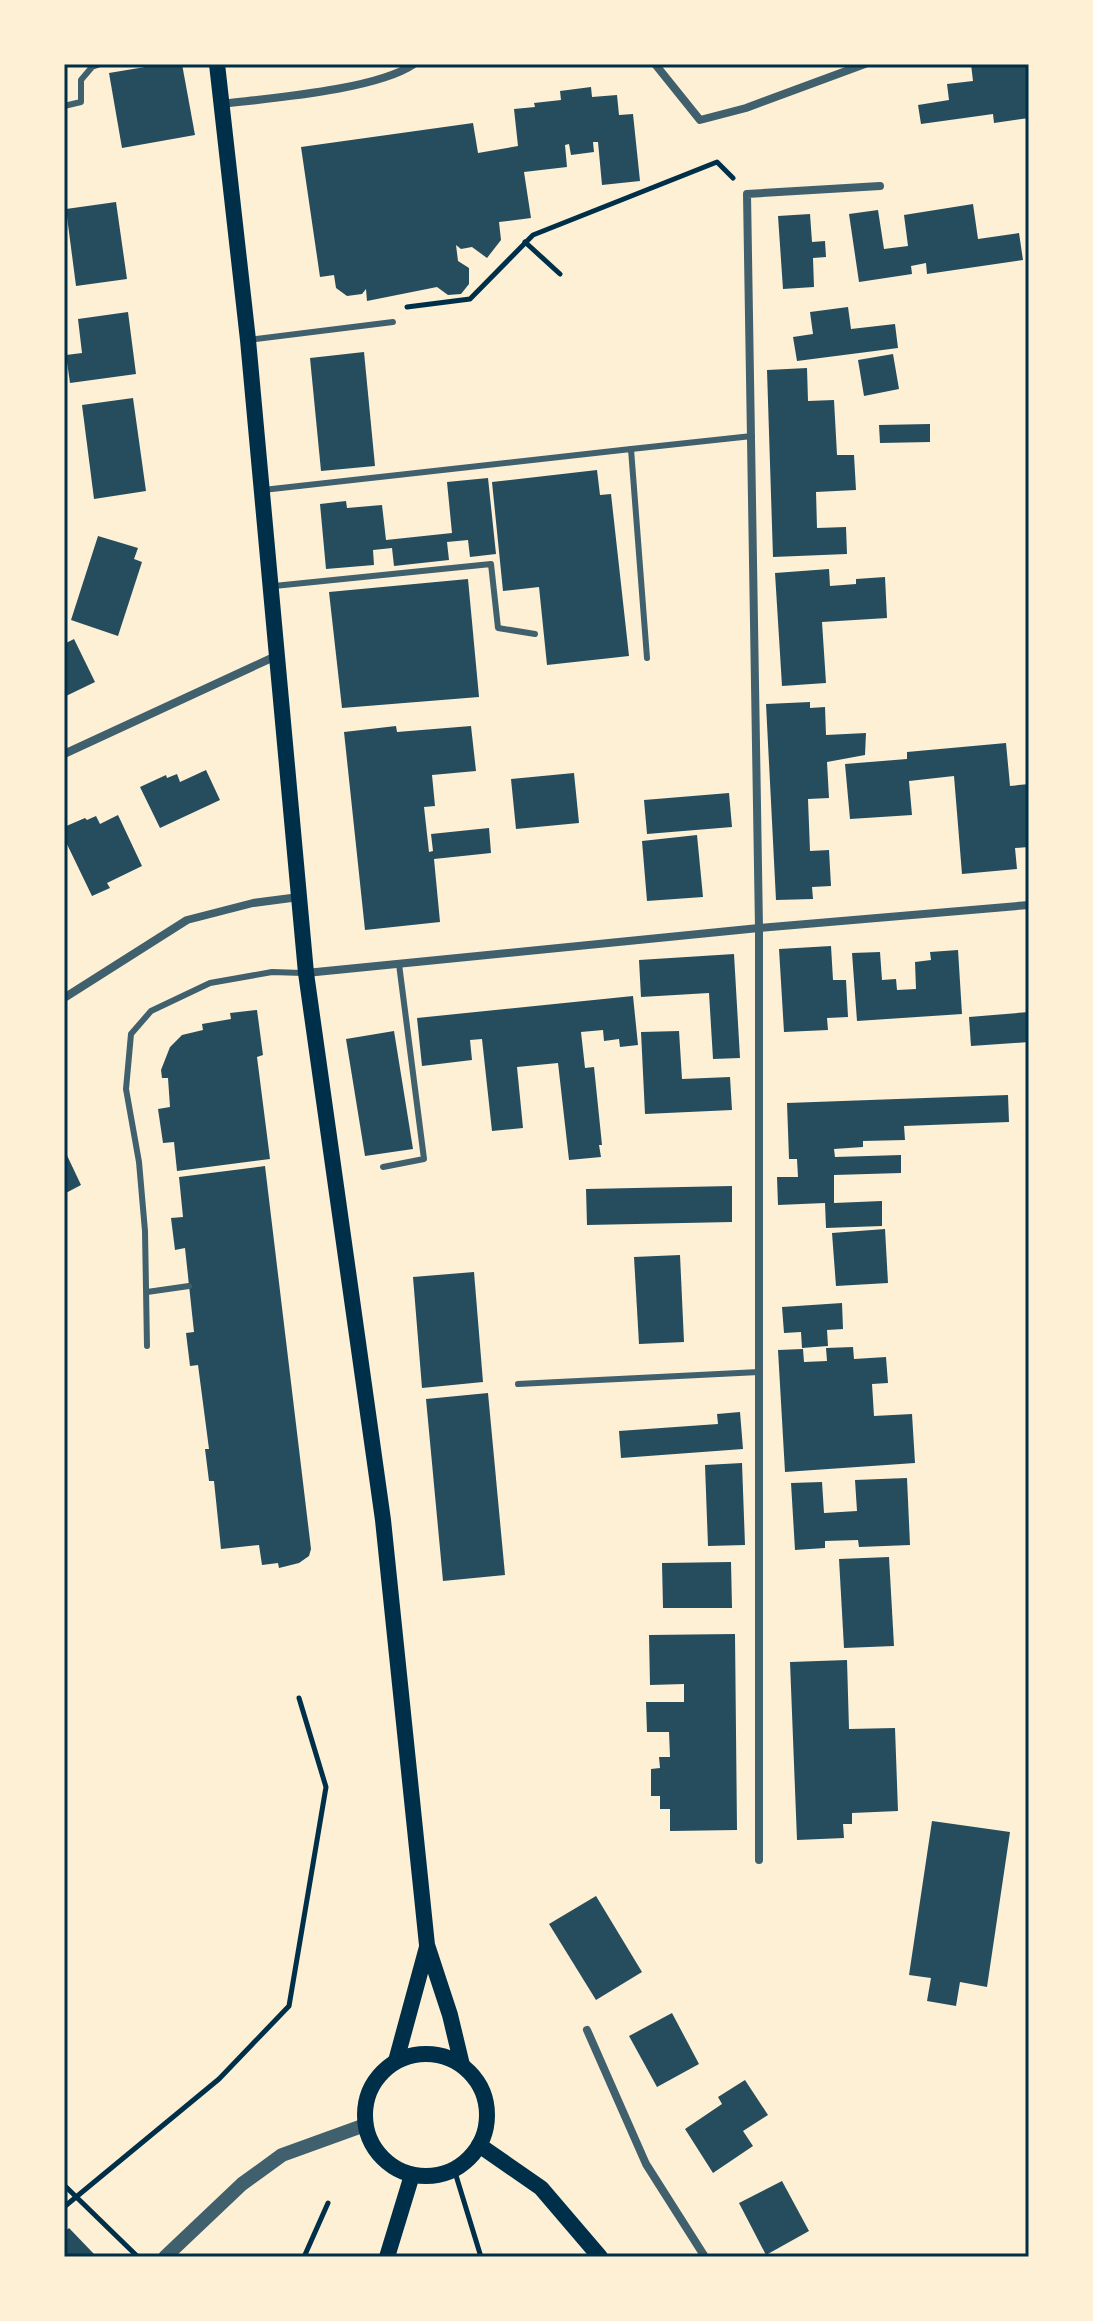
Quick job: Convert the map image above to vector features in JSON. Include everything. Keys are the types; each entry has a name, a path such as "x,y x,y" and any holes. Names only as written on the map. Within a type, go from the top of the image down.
{"main road":[{"path":"217,64 248,340 306,973 383,1520 427,1945 450,2015 462,2065"},
{"path":"396,2061 427,1945"},
{"path":"418,2054 431,2054 462,2065 475,2078 486,2100 486,2127 479,2145 465,2162 454,2169 435,2176 412,2175 400,2171 372,2144 364,2111 371,2086 396,2061 418,2054"},
{"path":"479,2145 541,2188 600,2257"},
{"path":"387,2257 412,2175"}],"street":[{"path":"222,104 364,83 401,73 414,64"},
{"path":"655,64 700,120 746,108 865,64"},
{"path":"759,1860 759,928 747,194 880,186"},
{"path":"64,754 277,656"},
{"path":"64,998 187,920 253,903 300,897"},
{"path":"306,973 1029,905"},
{"path":"587,2030 646,2164 705,2257"},
{"path":"165,2257 242,2184 282,2155 365,2125"}],"lane":[{"path":"64,106 81,102 81,80 92,67 100,64"},
{"path":"248,340 393,322"},
{"path":"262,490 752,436"},
{"path":"631,449 647,658"},
{"path":"271,586 491,564 498,628 535,634"},
{"path":"383,1167 424,1159 399,964"},
{"path":"147,1346 139,1162 126,1089 131,1034 151,1011 210,983 272,972 306,973"},
{"path":"147,1292 189,1286"},
{"path":"518,1384 759,1372"}],"path":[{"path":"402,307 470,299 533,235 717,162 747,194"},
{"path":"525,242 560,274"},
{"path":"64,2207 219,2079 289,2006 326,1787 299,1698"},
{"path":"454,2169 481,2257"},
{"path":"64,2185 138,2257"},
{"path":"304,2257 328,2203"}],"building":[{"path":"182,64 195,135 122,148 109,73"},
{"path":"971,64 1029,64 1029,118 994,123 993,114 921,124 918,105 949,100 947,84 973,81"},
{"path":"591,87 592,97 617,95 619,115 633,114 640,181 602,185 598,142 593,142 594,152 571,155 569,144 565,145 567,167 524,172 531,218 499,222 501,240 487,258 472,247 461,249 456,245 458,261 469,268 469,284 461,294 448,295 437,287 367,301 366,289 362,294 347,296 336,288 334,275 320,277 301,147 473,123 478,153 518,146 514,109 561,100 560,91"},
{"path":"116,202 127,279 76,286 66,209"},
{"path":"973,204 978,239 1019,233 1023,260 927,274 926,263 911,266 912,274 859,282 849,214 878,210 884,249 908,246 904,215"},
{"path":"810,214 812,242 825,241 826,257 813,258 814,287 783,289 778,216"},
{"path":"848,307 851,329 895,324 898,348 797,361 793,337 813,334 810,312"},
{"path":"128,312 136,374 70,383 66,355 82,353 78,319"},
{"path":"364,352 375,466 321,471 310,358"},
{"path":"893,354 899,389 864,396 858,360"},
{"path":"807,368 808,401 834,400 837,455 854,455 856,490 816,492 817,528 846,527 847,554 773,557 767,370"},
{"path":"133,398 146,491 94,499 82,405"},
{"path":"930,424 930,442 880,443 879,425"},
{"path":"597,470 600,495 611,494 629,656 547,665 539,587 503,591 492,482"},
{"path":"488,478 496,554 470,557 468,540 447,542 449,560 394,566 392,548 373,550 374,565 326,569 320,504 346,501 347,508 382,505 386,540 452,533 447,482"},
{"path":"98,536 138,548 134,559 142,562 118,636 71,620"},
{"path":"829,569 830,586 856,584 856,579 885,577 887,618 822,622 826,683 782,686 775,573"},
{"path":"468,579 479,697 342,708 329,592"},
{"path":"74,639 95,682 64,697 64,644"},
{"path":"810,702 810,708 825,707 826,735 866,733 865,755 827,762 829,798 808,799 810,851 829,850 831,886 812,887 813,899 776,900 766,704"},
{"path":"396,726 397,732 471,726 476,771 432,775 435,806 424,807 429,852 433,851 431,834 489,828 491,853 434,859 440,922 365,930 344,732"},
{"path":"1006,743 1010,786 1029,784 1029,847 1015,848 1017,869 962,874 954,776 909,781 912,815 850,819 845,764 907,759 907,752"},
{"path":"206,770 220,800 160,828 140,787 166,775 167,778 177,774 180,782"},
{"path":"574,773 579,823 516,829 511,779"},
{"path":"729,793 732,827 647,834 644,800"},
{"path":"118,815 142,866 107,883 110,888 92,896 64,838 64,827 96,816 100,824"},
{"path":"697,835 703,897 647,901 642,841"},
{"path":"831,946 833,980 846,980 848,1017 827,1018 828,1030 784,1032 779,949"},
{"path":"958,950 962,1014 857,1021 852,953 880,952 882,980 896,979 897,990 916,989 915,962 931,960 930,952"},
{"path":"734,954 740,1058 713,1059 709,993 641,997 639,960"},
{"path":"633,996 638,1045 620,1047 619,1039 604,1041 603,1030 581,1032 585,1068 594,1067 601,1157 569,1160 558,1063 517,1067 523,1128 492,1131 482,1039 470,1040 472,1060 422,1066 417,1018"},
{"path":"257,1010 263,1055 257,1057 270,1159 177,1171 174,1142 163,1143 158,1109 170,1107 168,1078 162,1078 161,1070 170,1047 182,1035 203,1030 202,1024 231,1019 230,1013"},
{"path":"1029,1012 1029,1042 971,1046 969,1017"},
{"path":"394,1031 413,1149 365,1156 346,1039"},
{"path":"679,1031 682,1079 730,1077 732,1110 645,1114 641,1032"},
{"path":"1008,1095 1009,1122 904,1126 905,1140 863,1141 863,1147 834,1149 835,1157 901,1155 901,1173 834,1175 834,1203 882,1201 882,1226 826,1228 825,1203 778,1205 777,1177 798,1177 797,1159 789,1159 787,1103"},
{"path":"64,1149 81,1185 64,1194"},
{"path":"265,1166 311,1549 309,1556 299,1563 279,1568 278,1563 262,1565 259,1545 221,1549 214,1481 209,1481 205,1449 209,1449 198,1365 190,1366 186,1333 194,1332 185,1248 175,1250 171,1218 183,1217 179,1177"},
{"path":"732,1186 732,1222 587,1225 586,1189"},
{"path":"885,1229 888,1283 836,1286 832,1233"},
{"path":"680,1255 684,1342 639,1344 634,1257"},
{"path":"474,1272 483,1382 422,1388 413,1277"},
{"path":"842,1303 843,1329 827,1330 828,1346 802,1348 801,1332 784,1333 782,1307"},
{"path":"853,1347 854,1359 886,1357 888,1383 872,1384 874,1416 912,1414 915,1463 785,1472 778,1350 803,1349 804,1362 827,1361 826,1348"},
{"path":"488,1393 505,1575 443,1581 426,1399"},
{"path":"740,1412 743,1449 621,1458 619,1431 718,1424 717,1414"},
{"path":"742,1463 745,1545 708,1546 705,1465"},
{"path":"907,1478 910,1545 859,1547 858,1540 825,1541 825,1548 795,1550 791,1483 822,1482 824,1513 857,1511 855,1480"},
{"path":"889,1557 894,1646 844,1648 839,1559"},
{"path":"731,1562 732,1608 663,1608 662,1563"},
{"path":"735,1634 737,1830 670,1831 670,1809 660,1809 660,1796 651,1796 651,1769 660,1768 659,1757 670,1757 669,1732 647,1732 646,1702 684,1702 684,1684 650,1685 649,1635"},
{"path":"847,1660 849,1729 895,1728 898,1811 852,1813 852,1824 843,1824 844,1838 797,1840 790,1662"},
{"path":"932,1821 1010,1832 987,1987 960,1982 956,2006 927,2001 931,1978 909,1975"},
{"path":"596,1896 642,1972 596,2000 549,1924"},
{"path":"672,2013 699,2064 657,2087 629,2036"},
{"path":"745,2080 768,2115 743,2131 753,2146 713,2173 685,2129 722,2104 718,2097"},
{"path":"782,2181 809,2231 766,2255 739,2203"},
{"path":"69,2228 94,2254 91,2257 64,2257 64,2232"}]}
